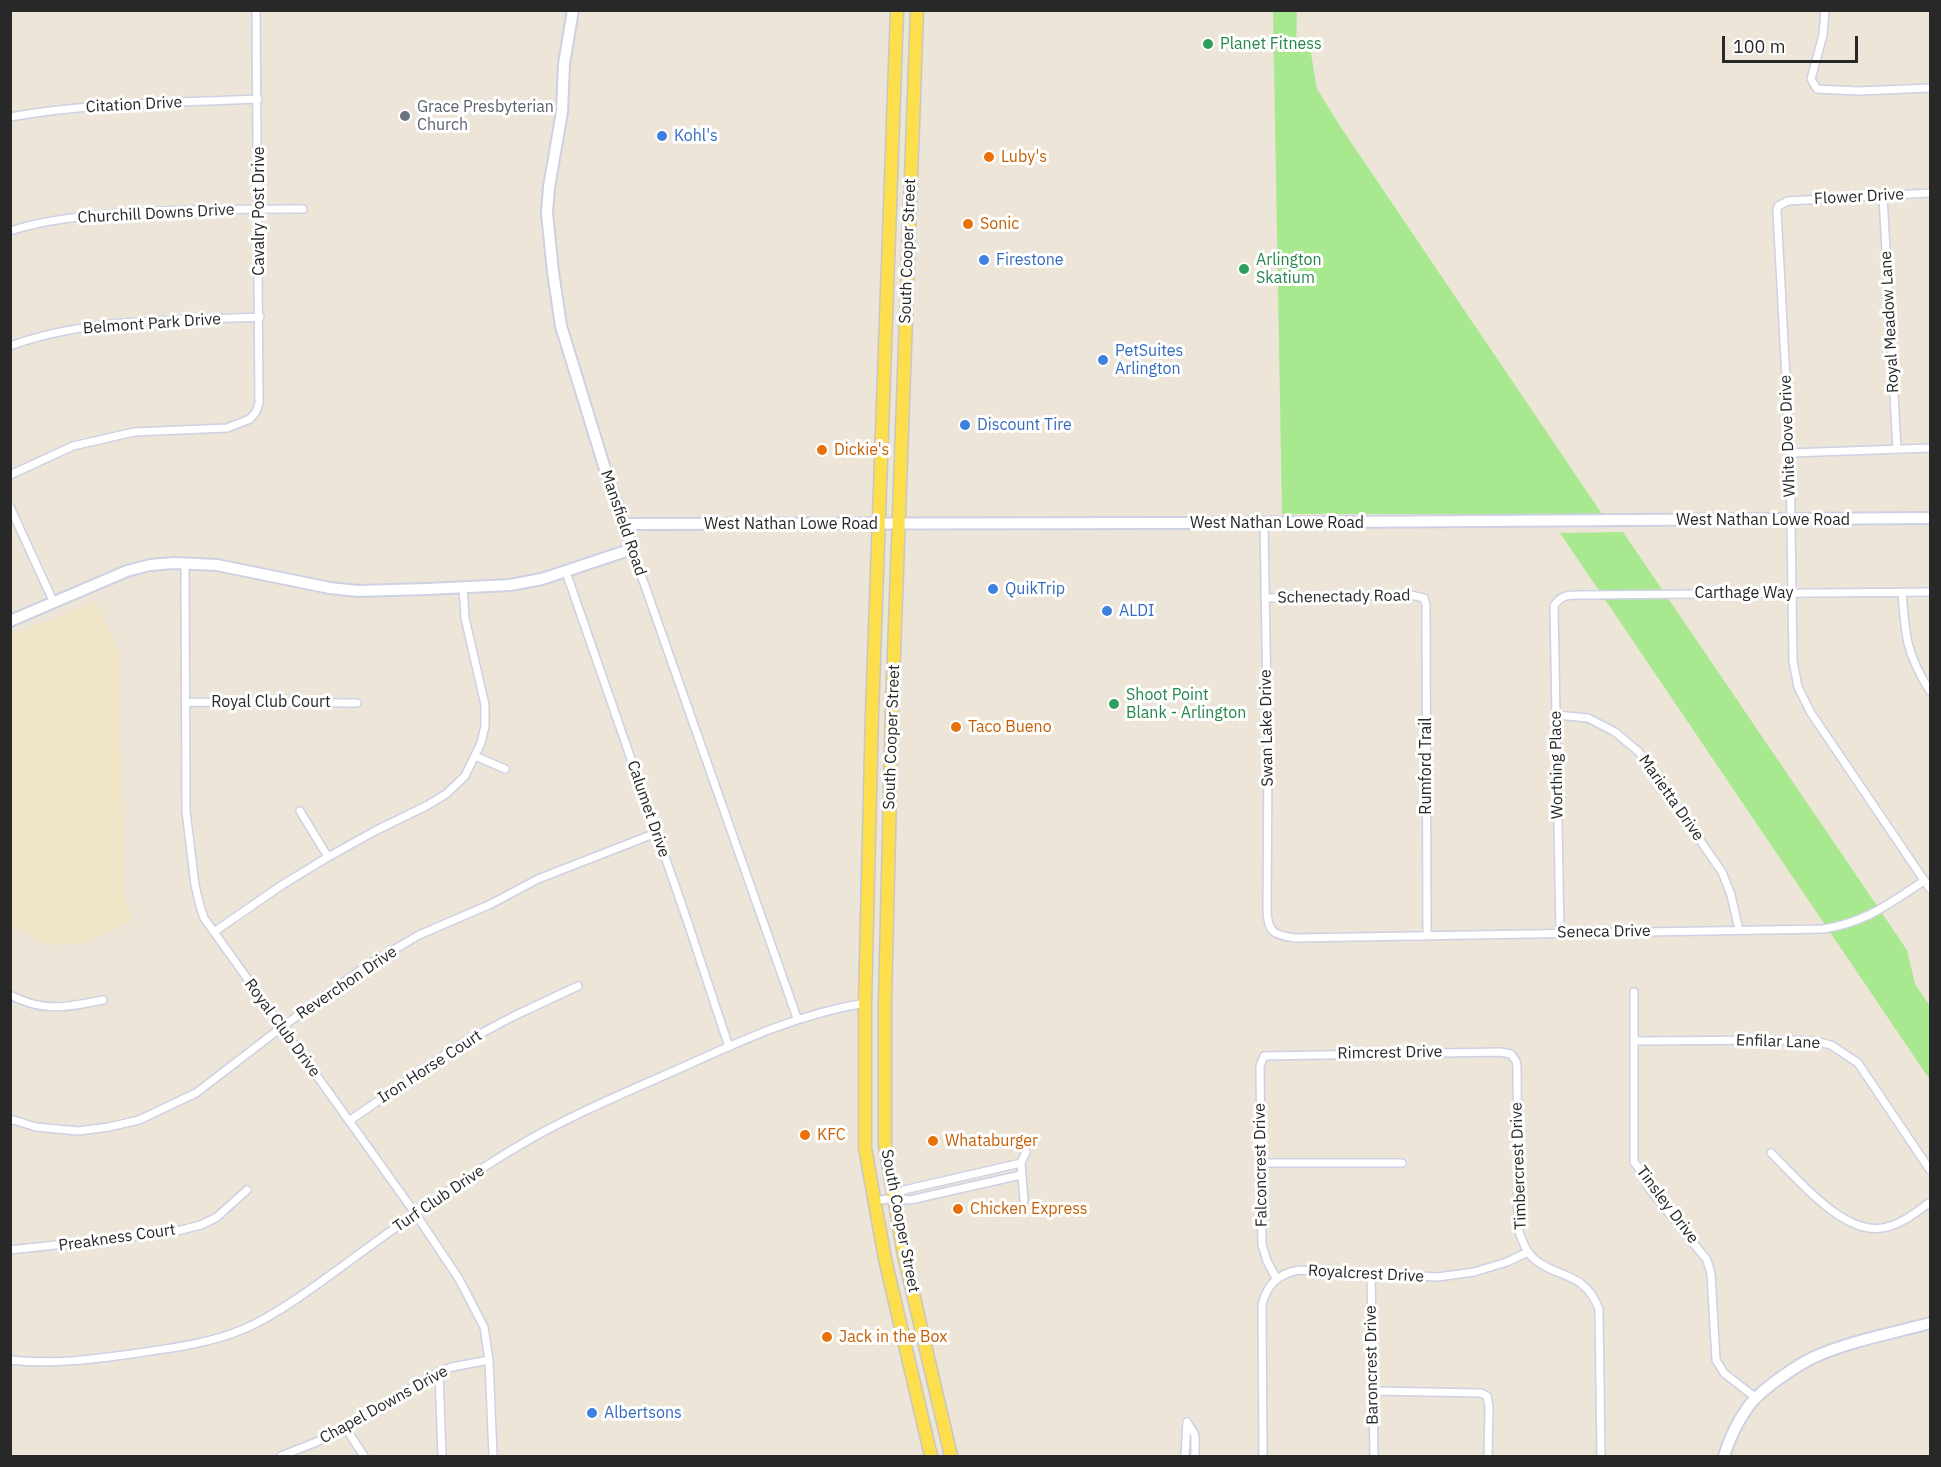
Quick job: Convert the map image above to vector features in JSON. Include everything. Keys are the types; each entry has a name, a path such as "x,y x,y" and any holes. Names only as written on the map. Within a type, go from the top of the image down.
{"main road":[{"name":"South Cooper Street","path":"897,10 888,214 870,782 865,1002 865,1148 885,1259 931,1456"},
{"name":"South Cooper Street","path":"917,10 908,215 890,783 885,1146 904,1255 951,1456"},
{"path":"870,782 890,783"}],"street":[{"name":"Cavalry Post Drive","path":"10,475 73,446 134,432 227,428 250,419 256,412 259,403 260,317 256,10"},
{"name":"Mansfield Road","path":"573,10 564,64 562,112 550,171 547,213 561,326 632,549 797,1018"},
{"path":"1825,10 1823,34 1811,79 1813,86 1822,90 1858,92 1930,88"},
{"name":"Citation Drive","path":"10,117 89,106 258,99"},
{"name":"Flower Drive","path":"1788,201 1930,193"},
{"name":"Royal Meadow Lane","path":"1883,196 1897,449"},
{"name":"White Dove Drive","path":"1788,201 1778,206 1777,210 1790,453 1793,661 1798,687 1811,713 1930,889"},
{"name":"Churchill Downs Drive","path":"10,231 58,220 176,209 303,209"},
{"name":"Belmont Park Drive","path":"10,346 31,338 96,325 260,317"},
{"path":"1790,453 1930,448"},
{"path":"10,507 54,603"},
{"name":"West Nathan Lowe Road","path":"624,524 1264,523 1930,518"},
{"name":"Swan Lake Drive","path":"1264,523 1268,758 1267,911 1268,925 1272,932"},
{"path":"10,621 127,572 150,565 186,563 217,565 330,588 358,591 510,585 566,572 632,549"},
{"name":"Royal Club Drive","path":"186,563 186,812 194,877 204,918 415,1213 459,1279 484,1327 489,1359 493,1456"},
{"name":"Calumet Drive","path":"566,572 729,1047"},
{"path":"214,933 328,856 446,794 465,776 475,756 485,726 485,705 465,618 463,587"},
{"path":"1902,592 1906,639 1912,659 1930,691"},
{"name":"Carthage Way","path":"1558,599 1566,595 1930,592"},
{"name":"Schenectady Road","path":"1265,598 1411,595 1424,598"},
{"name":"Rumford Trail","path":"1424,598 1426,617 1427,936"},
{"name":"Worthing Place","path":"1558,599 1554,606 1560,932"},
{"name":"Royal Club Court","path":"186,702 357,703"},
{"name":"Marietta Drive","path":"1556,715 1588,718 1615,732 1639,752 1722,872 1731,895 1739,930"},
{"path":"475,756 505,769"},
{"path":"300,810 328,856"},
{"name":"Reverchon Drive","path":"10,1119 36,1127 78,1131 139,1120 196,1093 366,966 419,935 491,904 538,879 656,832"},
{"name":"Seneca Drive","path":"1272,932 1295,938 1823,929 1845,925 1868,917 1924,881"},
{"name":"Iron Horse Court","path":"349,1120 459,1045 578,986"},
{"name":"Tinsley Drive","path":"1634,992 1634,1162 1648,1187 1707,1260 1711,1274 1716,1360 1724,1373 1756,1398"},
{"path":"10,995 27,1004 60,1008 104,1000"},
{"name":"Turf Club Drive","path":"10,1360 54,1362 102,1358 162,1350 217,1339 246,1329 318,1284 415,1213 521,1145 586,1110 797,1018 865,1002"},
{"name":"Enfilar Lane","path":"1634,1041 1794,1040 1831,1045 1858,1063 1930,1170"},
{"name":"Rimcrest Drive","path":"1269,1054 1500,1052 1511,1054"},
{"name":"Falconcrest Drive","path":"1269,1054 1264,1056 1260,1066 1262,1245 1276,1278"},
{"name":"Timbercrest Drive","path":"1511,1054 1517,1067 1518,1228 1528,1252 1545,1266 1581,1283 1594,1298 1599,1309 1601,1456"},
{"path":"1024,1200 1021,1163 1026,1152"},
{"path":"1771,1153 1834,1213 1862,1227 1887,1228 1911,1217 1930,1202"},
{"path":"894,1198 904,1190 1021,1163"},
{"path":"1262,1163 1402,1163"},
{"path":"875,1201 894,1198 910,1200 1021,1175"},
{"name":"Preakness Court","path":"10,1250 173,1232 201,1225 217,1217 247,1190"},
{"name":"Royalcrest Drive","path":"1276,1278 1299,1270 1416,1277 1464,1275 1507,1262 1528,1252"},
{"name":"Baroncrest Drive","path":"1371,1273 1374,1456"},
{"path":"1263,1456 1262,1305 1269,1285 1276,1278"},
{"path":"1724,1456 1733,1433 1748,1407 1756,1398 1801,1364 1819,1355 1930,1323"},
{"name":"Chapel Downs Drive","path":"281,1456 324,1439 440,1372 489,1359"},
{"path":"440,1372 442,1456"},
{"path":"1373,1391 1481,1393 1487,1396 1489,1407 1488,1456"},
{"path":"1185,1456 1187,1422 1195,1435 1196,1456"},
{"path":"345,1427 364,1456"}],"shaded area":[{"path":"96,601 118,649 125,901 134,920 84,943 48,945 11,925 11,634"}],"green space":[{"path":"1273,11 1297,11 1296,48 1310,48 1317,89 1602,514 1282,514"},
{"path":"1623,532 1907,950 1915,984 1930,1006 1930,1080 1560,533"}],"place":[{"name":"Planet Fitness","path":"1208,44"},
{"name":"Grace Presbyterian Church","path":"405,116"},
{"name":"Kohl's","path":"662,136"},
{"name":"Luby's","path":"989,157"},
{"name":"Sonic","path":"968,224"},
{"name":"Firestone","path":"984,260"},
{"name":"Arlington Skatium","path":"1244,269"},
{"name":"PetSuites Arlington","path":"1103,360"},
{"name":"Discount Tire","path":"965,425"},
{"name":"Dickie's","path":"822,450"},
{"name":"QuikTrip","path":"993,589"},
{"name":"ALDI","path":"1107,611"},
{"name":"Shoot Point Blank - Arlington","path":"1114,704"},
{"name":"Taco Bueno","path":"956,727"},
{"name":"KFC","path":"805,1135"},
{"name":"Whataburger","path":"933,1141"},
{"name":"Chicken Express","path":"958,1209"},
{"name":"Jack in the Box","path":"827,1337"},
{"name":"Albertsons","path":"592,1413"}]}
